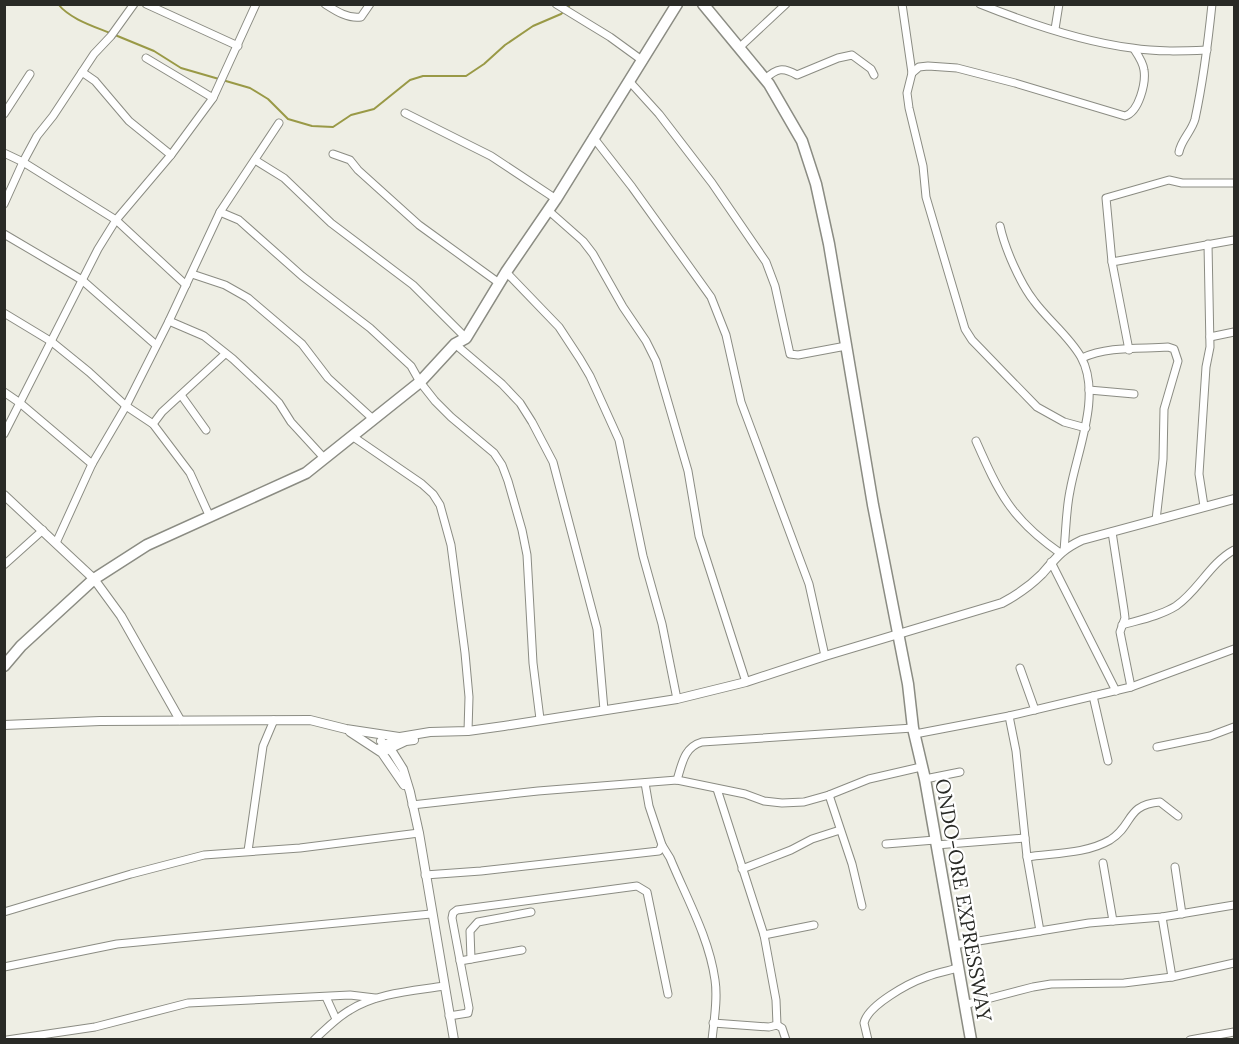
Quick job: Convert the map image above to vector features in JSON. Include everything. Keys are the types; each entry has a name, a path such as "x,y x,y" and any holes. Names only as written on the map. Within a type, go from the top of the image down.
{"main road":[{"path":"4,666 21,646 94,579 147,545 306,472 420,382 455,344 466,338 506,272 549,211 677,4"},
{"name":"ONDO-ORE EXPRESSWAY","path":"703,4 765,79 794,123 809,158 823,212 873,505 908,684 914,731 925,779 970,1040"}],"street":[{"path":"4,204 37,136 94,54 134,4"},
{"path":"146,4 238,46"},
{"path":"4,434 82,280 116,220 171,155 213,98 256,4"},
{"path":"325,4 338,12 356,18 361,17 370,4"},
{"path":"740,47 786,4"},
{"path":"902,4 912,73 907,93 923,166 926,197 965,329 972,340 1037,407 1064,422 1086,428"},
{"path":"980,4 1108,44 1134,49 1207,50"},
{"path":"1055,29 1059,4"},
{"path":"1179,152 1194,122 1207,50 1212,4"},
{"path":"560,7 610,37 643,61"},
{"path":"912,73 919,67 957,68 1015,82 1125,116 1134,110 1142,90 1144,77 1144,68 1134,49"},
{"path":"765,79 778,69 786,69 797,75 838,58 852,55 871,69 874,75"},
{"path":"146,58 213,98"},
{"path":"82,72 95,81 134,126 171,155"},
{"path":"4,114 30,74"},
{"path":"630,82 659,114 712,183 766,262 775,286 790,354 798,356 846,346"},
{"path":"405,113 491,156 556,199"},
{"path":"56,543 92,464 126,406 192,274 220,212 279,123"},
{"path":"593,137 711,297 726,335 741,402 809,584 825,656"},
{"path":"4,153 23,162 116,220 186,285"},
{"path":"333,154 350,160 358,171 420,225 499,283"},
{"path":"255,160 284,178 340,231 413,285 466,338"},
{"path":"1130,350 1109,245 1106,198 1169,180 1182,183 1234,183"},
{"path":"549,211 583,241 593,254 656,361 688,471 699,536 747,682"},
{"path":"220,212 239,220 294,270 370,328 411,366 420,382 452,417 494,453 502,465 522,530 527,555 533,663 540,719"},
{"path":"1000,226 1008,250 1032,299 1082,358 1089,390 1086,428 1069,493 1062,551"},
{"path":"4,234 82,280 156,345"},
{"path":"1112,262 1234,240"},
{"path":"1204,506 1199,462 1210,337 1208,244"},
{"path":"506,272 559,327 590,376 619,440 643,556 662,624 677,699"},
{"path":"192,274 225,285 248,298 302,344 328,378 373,419"},
{"path":"4,313 52,342 126,406 153,424 190,473 209,515"},
{"path":"169,321 204,336 268,392 279,403 291,422 324,458"},
{"path":"1210,337 1234,332"},
{"path":"455,344 502,384 520,403 544,442 553,462 597,629 603,710"},
{"path":"1082,358 1092,353 1108,350 1168,347 1174,349 1177,354 1177,368 1164,409 1164,459 1156,520"},
{"path":"153,424 225,354"},
{"path":"1089,390 1134,394"},
{"path":"4,392 92,464"},
{"path":"181,395 206,430"},
{"path":"352,436 422,484 434,494 440,505 451,545 459,599 469,697 468,731"},
{"path":"976,441 1005,501 1033,533 1062,551"},
{"path":"4,495 94,579 121,616 180,720"},
{"path":"4,725 180,720 310,720 403,739 420,738 430,732 468,731 677,699 747,682 898,633 1002,603 1022,591 1040,576 1062,551 1082,540 1204,506 1234,500"},
{"path":"4,565 43,530"},
{"path":"1112,532 1125,618 1120,632 1131,687"},
{"path":"1122,626 1176,606 1221,558 1234,550"},
{"path":"1051,562 1116,691"},
{"path":"677,780 685,754 694,744 702,742 914,731 1009,716 1131,687 1234,649"},
{"path":"1020,668 1035,710"},
{"path":"1093,696 1107,761"},
{"path":"1009,716 1016,751 1027,857 1040,931"},
{"path":"248,851 263,746 273,720"},
{"path":"1157,747 1210,736 1234,728"},
{"path":"346,729 384,749 410,792"},
{"path":"361,732 384,749 403,769"},
{"path":"384,749 403,739"},
{"path":"403,739 401,752 403,769 419,833 454,1040"},
{"path":"412,805 538,791 677,780 782,803 804,802 829,795 868,779 921,767"},
{"path":"925,779 960,772"},
{"path":"645,783 651,814 662,845 670,858 708,948 715,980 716,998 712,1040"},
{"path":"717,789 764,935 776,1000 777,1024 782,1028 786,1040"},
{"path":"829,795 862,906"},
{"path":"1027,857 1078,850 1108,841 1119,833 1135,810 1143,805 1160,802 1178,816"},
{"path":"742,869 791,850 812,839 840,830"},
{"path":"4,912 204,855 300,849 419,833"},
{"path":"886,844 1025,838"},
{"path":"425,875 656,853 661,850 662,845"},
{"path":"1103,863 1113,921"},
{"path":"1175,867 1182,914"},
{"path":"449,1016 468,1013 452,918 453,913 457,910 637,886 647,892 668,994"},
{"path":"954,945 1234,905"},
{"path":"471,959 470,931 478,922 531,912"},
{"path":"4,967 117,944 431,914"},
{"path":"1162,917 1172,977"},
{"path":"764,935 814,925"},
{"path":"460,961 522,951"},
{"path":"964,1005 1051,984 1124,983 1172,977 1234,963"},
{"path":"868,1040 864,1023 869,1011 918,980 958,968"},
{"path":"314,1040 336,1019 352,1008 375,998 444,986"},
{"path":"7,1040 56,1037 188,1003 350,995 375,998"},
{"path":"326,997 336,1019"},
{"path":"713,1023 768,1027 777,1024"},
{"path":"1191,1040 1234,1032"}],"waterway":[{"path":"58,4 75,18 110,33"},
{"path":"115,35 154,51 181,68 250,88 268,99 288,119 312,126 333,127 351,115 374,109 410,80 423,76 466,76 484,64 505,45 533,26 561,14 571,4"}]}
